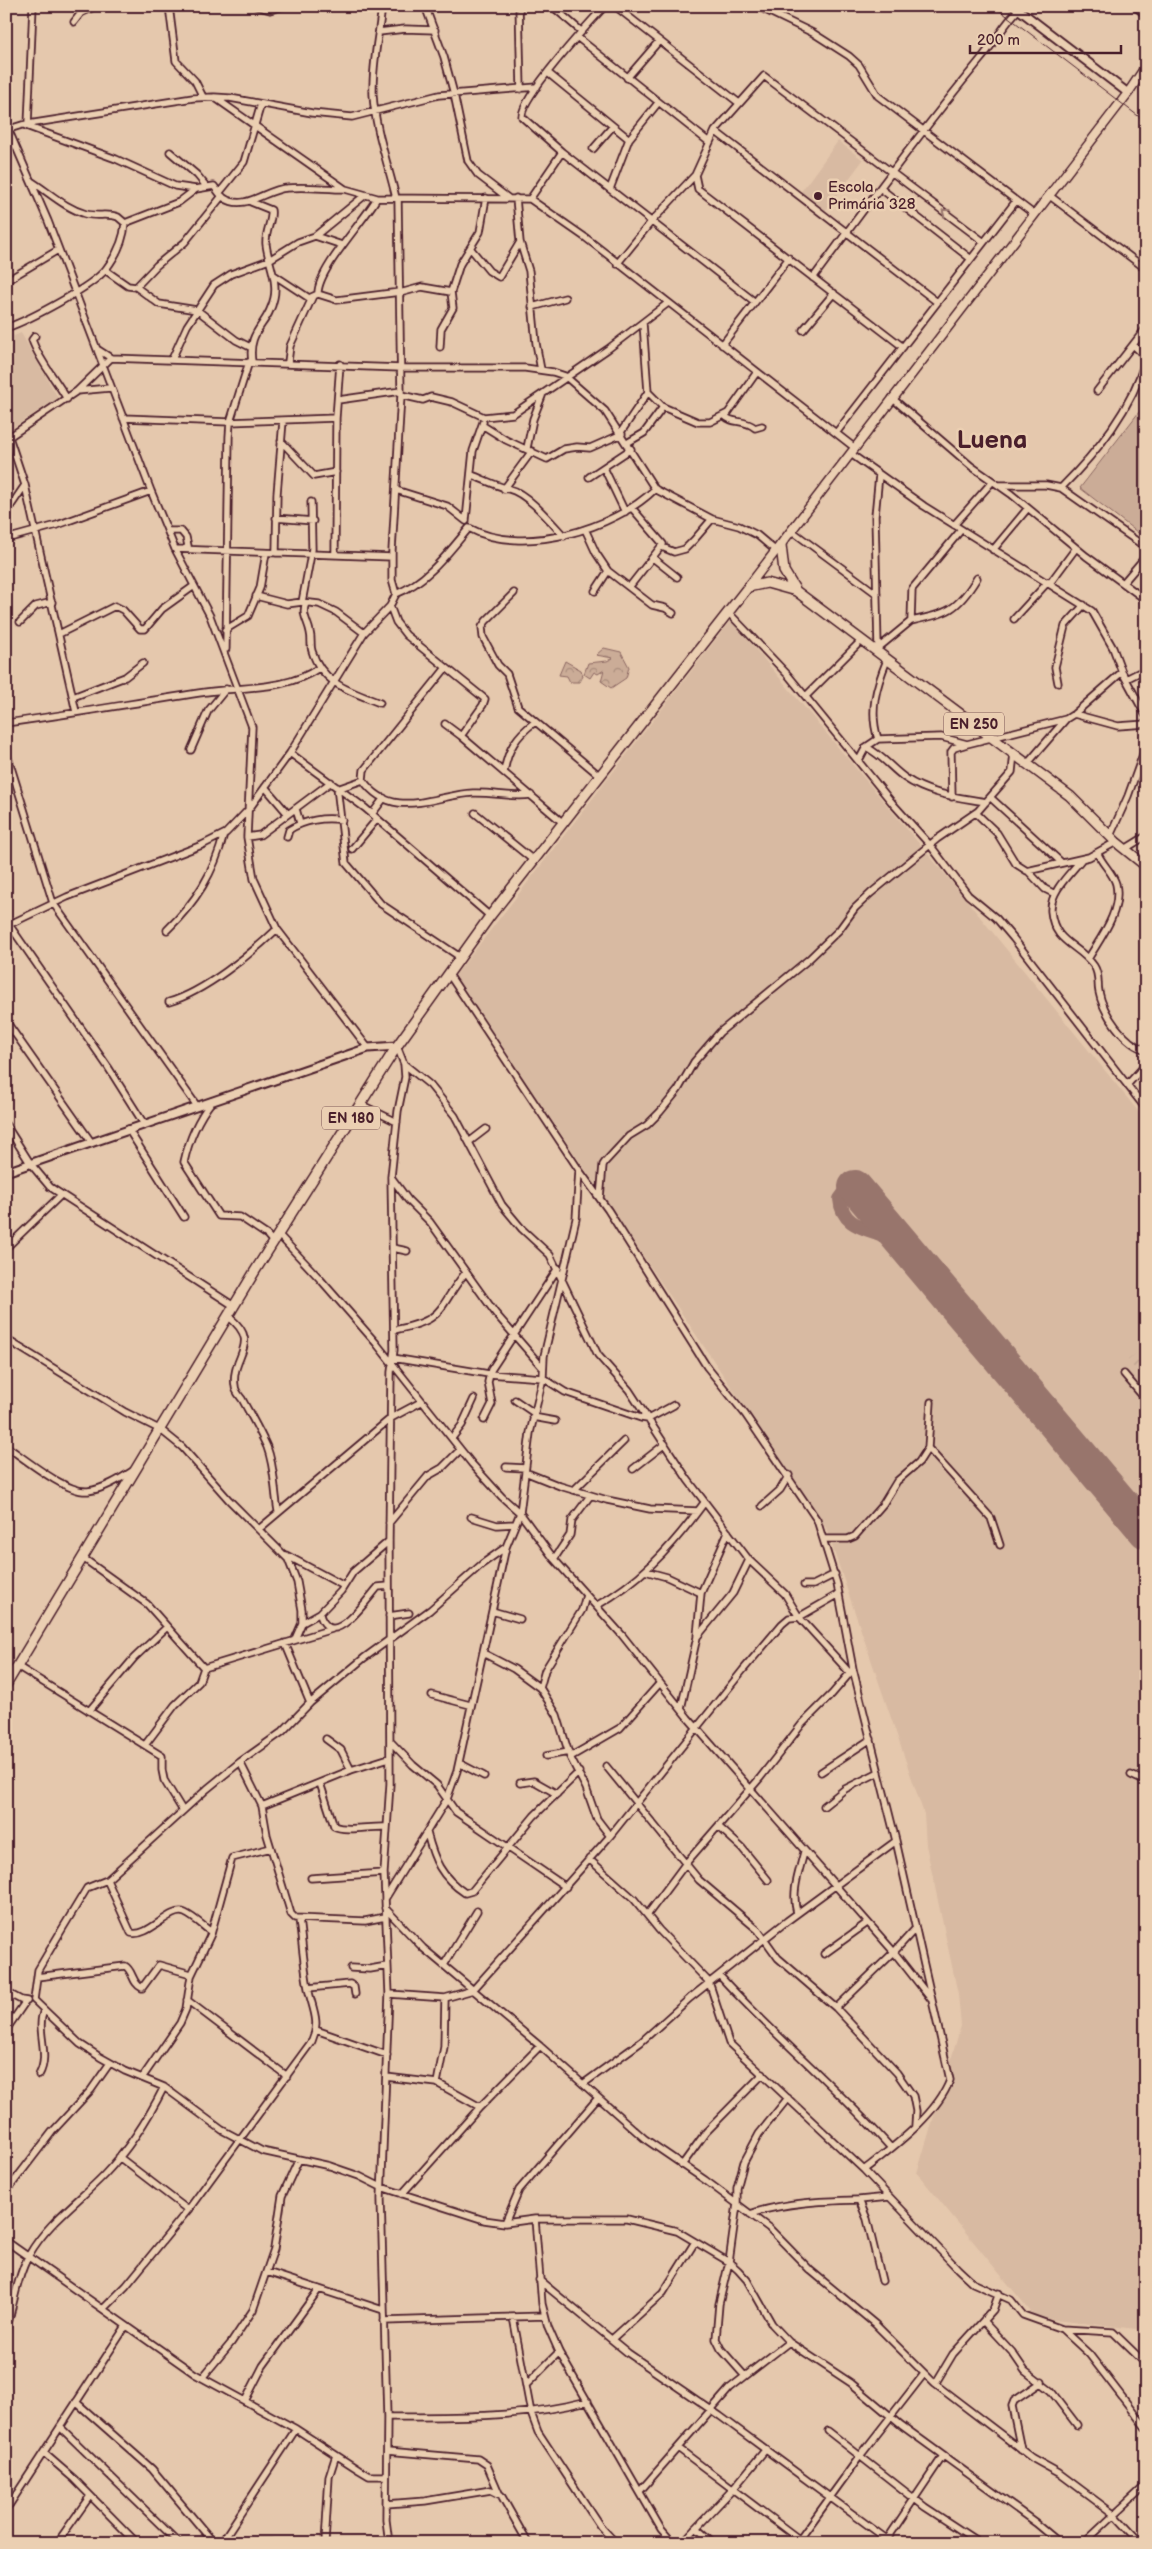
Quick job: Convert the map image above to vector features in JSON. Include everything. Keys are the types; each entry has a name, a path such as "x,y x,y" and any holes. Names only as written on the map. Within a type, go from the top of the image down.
{"main road":[{"path":"778,548 892,398 1050,196 1130,91 1146,66"},
{"path":"1130,91 1146,74"},
{"name":"EN 180","path":"6,1685 234,1306 397,1046 490,916 778,548"},
{"name":"EN 250","path":"778,548 784,571 796,591 861,641 876,650 886,660 1028,763 1070,796 1113,839 1146,866"},
{"name":"EN 250","path":"748,587 766,583 796,591"}],"street":[{"path":"25,125 33,6"},
{"path":"74,22 81,13 96,6"},
{"path":"109,6 142,6"},
{"path":"169,6 176,61 195,81 203,97"},
{"path":"256,6 270,10 284,6"},
{"path":"382,6 373,68 375,112 397,198 400,292 401,393 392,557 392,580 396,594"},
{"path":"425,6 435,30 454,94 468,161 478,175 508,198"},
{"path":"519,6 521,89"},
{"path":"552,6 582,32"},
{"path":"605,6 577,37 537,87 522,111 522,117 562,152 755,302"},
{"path":"615,6 739,103"},
{"path":"757,6 813,33 848,56 859,65 878,96 1035,215"},
{"path":"1136,6 1146,14"},
{"path":"813,278 1018,7 1130,91"},
{"path":"379,32 405,29 435,30"},
{"path":"577,37 708,142"},
{"path":"627,78 659,41"},
{"path":"548,73 629,139"},
{"path":"617,264 651,222 695,175 708,142 715,131 764,76 984,242"},
{"path":"368,1048 277,929 254,879 247,837 252,727 226,653 175,549 151,491 31,181 7,128 203,97 214,97 352,118 426,97 537,87"},
{"path":"214,97 345,189 364,196 377,198 530,199 563,221 836,433 879,475 954,526 1084,605 1098,618 1113,648 1122,672 1145,713"},
{"path":"610,189 629,139 658,103"},
{"path":"136,287 157,265 186,242 244,162 261,104"},
{"path":"25,125 116,159 175,186 196,189"},
{"path":"593,149 613,126"},
{"path":"715,131 937,302"},
{"path":"170,152 197,175 206,186"},
{"path":"530,199 562,152"},
{"path":"695,175 698,189 903,347"},
{"path":"31,181 70,208 93,216 113,215 125,223"},
{"path":"125,223 179,202 196,189 206,186 214,186 221,194 234,201 251,202 271,210 266,236 268,260 274,274 274,298 250,347 250,362 230,422 226,653"},
{"path":"251,202 272,190 286,188 345,189"},
{"path":"880,188 971,259"},
{"path":"172,359 181,336 197,310 209,291 222,278 268,260 298,242 315,236 364,196"},
{"path":"1050,196 1146,269"},
{"path":"288,362 290,346 325,274 342,245 377,198"},
{"path":"440,347 441,329 447,322 454,304 451,292 460,264 471,249 484,220 486,198"},
{"path":"516,198 520,242 529,271 541,370"},
{"path":"836,433 1016,201"},
{"path":"6,328 46,310 105,270 123,236 125,223"},
{"path":"315,236 342,245"},
{"path":"471,249 489,271 499,277 520,242"},
{"path":"6,281 58,250"},
{"path":"722,345 789,258"},
{"path":"105,270 128,286 136,287 152,300 167,307 197,310 236,340 250,347"},
{"path":"274,274 301,294 337,300 400,292 422,287 451,292"},
{"path":"803,330 834,293"},
{"path":"532,307 566,298"},
{"path":"338,400 401,393 423,400 430,397 452,402 484,417 513,414 542,396 565,376 608,349 668,303"},
{"path":"482,425 506,440 547,459 564,450 577,447 590,448 621,433 648,392 643,323"},
{"path":"1097,391 1146,328"},
{"path":"34,336 32,340 38,357 55,378 67,399"},
{"path":"1061,488 1090,459 1122,412 1141,377 1146,358 1133,345"},
{"path":"97,348 111,358 288,362 401,368 541,370 565,376 596,402 621,433 655,489 712,518 745,529 778,548"},
{"path":"76,712 24,485 8,438 67,399 103,368 111,358"},
{"path":"335,554 336,418 340,364"},
{"path":"648,392 663,407 703,423 725,416 733,408 757,372"},
{"path":"77,391 110,388"},
{"path":"504,489 530,450 534,417 542,396"},
{"path":"892,398 944,444 1028,508 1076,548 1146,600"},
{"path":"627,443 644,433 663,407"},
{"path":"725,416 731,421 748,422 756,428 762,426"},
{"path":"484,417 473,451 466,520 469,528 484,534 506,538 564,536 625,512 655,489"},
{"path":"123,418 230,422 336,418"},
{"path":"276,553 276,518 283,421"},
{"path":"281,441 314,476 336,472"},
{"path":"589,477 631,449"},
{"path":"604,468 625,512"},
{"path":"472,475 512,491 538,508 564,536"},
{"path":"876,650 875,516 879,475"},
{"path":"954,526 994,483 1046,485 1061,488 1141,544 1146,545"},
{"path":"6,513 24,485"},
{"path":"396,490 447,506 466,520"},
{"path":"6,539 35,532 151,491"},
{"path":"311,502 313,521 311,555 303,611 310,633 312,651 319,668 332,682 380,703"},
{"path":"630,586 662,547 662,542 632,508"},
{"path":"993,550 1028,508"},
{"path":"276,518 313,521"},
{"path":"662,547 674,552 685,549 712,518"},
{"path":"144,1124 108,1066 7,924 202,845 224,834 249,809 290,753 332,682 364,633 390,606 396,594 411,588 443,559 469,528"},
{"path":"585,529 596,553 608,571 630,586 652,605 665,608 673,614"},
{"path":"911,621 912,589 961,530"},
{"path":"169,532 180,531 186,536 188,546 185,549"},
{"path":"792,531 877,594"},
{"path":"1014,619 1049,582 1076,548"},
{"path":"175,549 392,557"},
{"path":"225,630 248,616 264,571 266,552"},
{"path":"1123,583 1146,556"},
{"path":"653,558 677,577"},
{"path":"595,591 608,571"},
{"path":"876,650 911,621 944,613 955,607 977,578"},
{"path":"59,634 115,606 123,610 140,629 145,629 162,609 194,586"},
{"path":"514,593 486,621 482,627 482,637 498,665 506,674 518,707 600,776"},
{"path":"256,596 287,604 304,602 326,607 364,633"},
{"path":"20,622 36,606 52,602"},
{"path":"1058,683 1055,667 1065,626 1084,605"},
{"path":"390,606 396,622 406,635 485,699 483,705 461,736"},
{"path":"728,612 776,660 894,805 930,845 968,896 996,918 1013,938 1146,1109"},
{"path":"806,696 861,641"},
{"path":"878,739 874,711 875,688 886,660"},
{"path":"73,697 125,677 143,663"},
{"path":"6,723 238,687 283,684 305,676 319,668"},
{"path":"363,780 364,770 446,669"},
{"path":"1126,679 1146,669"},
{"path":"1028,763 1066,719 1122,672"},
{"path":"191,750 208,711 226,689"},
{"path":"1074,714 1118,726 1146,724"},
{"path":"952,797 951,752 954,748 1066,719"},
{"path":"504,772 509,750 519,736 535,722"},
{"path":"445,724 562,822"},
{"path":"859,760 866,748 878,739 941,737 967,744"},
{"path":"1029,872 1098,854 1113,839 1146,746"},
{"path":"866,748 881,756 909,781 932,793 952,797 989,800 1062,863"},
{"path":"6,751 53,904 197,1106"},
{"path":"290,753 339,787 490,916"},
{"path":"600,1198 603,1165 630,1136 647,1125 660,1112 678,1090 694,1062 720,1032 809,959 839,930 864,900 930,845 976,813 1012,772 1014,754"},
{"path":"339,787 363,780"},
{"path":"363,780 384,798 403,804 472,793 518,797 530,795"},
{"path":"247,837 260,835 331,782"},
{"path":"265,787 288,814"},
{"path":"339,787 346,863 374,897 386,908 460,957"},
{"path":"372,814 384,798"},
{"path":"296,808 300,823"},
{"path":"475,813 533,860"},
{"path":"976,813 997,833 1016,864 1029,872 1044,889 1055,894"},
{"path":"287,837 289,830 300,823 331,818 342,820"},
{"path":"352,849 377,819"},
{"path":"167,930 192,904 205,884 218,857 224,834"},
{"path":"1125,849 1146,836"},
{"path":"1088,959 1108,926 1115,903 1116,884 1098,854"},
{"path":"1082,859 1055,894 1052,914 1060,936 1065,943 1088,959 1098,974 1099,993 1107,1012 1130,1042 1138,1048 1146,1050"},
{"path":"169,1002 188,994 231,967 256,949 277,929"},
{"path":"448,973 578,1170 600,1198 707,1367 745,1414 789,1475 817,1520 824,1539 835,1574 851,1671 896,1841 950,2080 946,2091 936,2105 891,2148 864,2170"},
{"path":"6,1021 92,1143"},
{"path":"6,1172 368,1048 397,1046 404,1064 405,1077 397,1122 391,1178 393,1248 391,1296 394,1330 389,1523 390,1741 389,1799 384,1873 389,1994 381,2187 387,2417 386,2504 389,2543"},
{"path":"404,1064 430,1084 455,1116 502,1204 522,1229 550,1255 562,1275 589,1339 648,1419 704,1503 749,1560 785,1594 800,1617 851,1671"},
{"path":"1128,1084 1146,1064"},
{"path":"212,1101 204,1111 190,1138 184,1162 219,1216 240,1217 267,1235 276,1238 320,1279 393,1361 421,1402 460,1450 502,1497 520,1512 554,1559 804,1852 894,1952 933,2001"},
{"path":"360,1104 397,1122"},
{"path":"6,1125 30,1163 50,1187 98,1216 234,1306"},
{"path":"128,1129 184,1217"},
{"path":"469,1142 486,1129"},
{"path":"385,1899 447,1799 459,1763 470,1705 506,1547 520,1512 534,1415 543,1378 542,1366 576,1220 578,1170"},
{"path":"391,1178 408,1200 430,1222 514,1335 542,1366"},
{"path":"6,1248 61,1195"},
{"path":"393,1248 408,1251"},
{"path":"484,1420 492,1404 488,1382 489,1374 558,1268"},
{"path":"394,1330 418,1325 436,1315 466,1272"},
{"path":"229,1317 240,1326 244,1341 244,1352 235,1370 234,1385 266,1446 275,1476 278,1511"},
{"path":"6,1338 125,1412 161,1430 182,1447 229,1500 284,1554 344,1586"},
{"path":"393,1361 489,1374 543,1378 564,1392 648,1419 674,1405"},
{"path":"1124,1374 1146,1400"},
{"path":"452,1438 462,1424 474,1399"},
{"path":"515,1400 534,1415 555,1421"},
{"path":"259,1528 391,1418 421,1402"},
{"path":"824,1539 848,1539 855,1536 883,1504 897,1481 919,1462 928,1448 931,1402"},
{"path":"574,1490 624,1441"},
{"path":"632,1469 665,1444"},
{"path":"6,1446 65,1485 80,1490 88,1491 110,1484 136,1469"},
{"path":"928,1448 991,1518 1000,1545"},
{"path":"389,1523 428,1476 442,1468 460,1450"},
{"path":"506,1467 525,1470 590,1496 650,1509 698,1511"},
{"path":"762,1506 780,1490 789,1475"},
{"path":"554,1559 570,1535 572,1520 590,1496"},
{"path":"596,1606 630,1586 684,1530 704,1503"},
{"path":"471,1517 496,1525 514,1524"},
{"path":"681,1709 697,1637 701,1593 728,1532"},
{"path":"302,1622 320,1612 344,1586 353,1572 389,1540"},
{"path":"34,2000 40,1965 87,1888 107,1880 240,1762 282,1732 310,1704 390,1639 430,1610 482,1564 506,1547"},
{"path":"284,1554 297,1582 302,1622 295,1639"},
{"path":"83,1558 147,1604 204,1668"},
{"path":"697,1637 733,1593 749,1560"},
{"path":"645,1571 667,1577 701,1593"},
{"path":"804,1585 813,1585 835,1574"},
{"path":"204,1668 345,1624 378,1587 389,1586"},
{"path":"389,1994 445,1998 473,1990 610,1836 782,1624 789,1618 800,1617 839,1594"},
{"path":"540,1688 545,1670 582,1610 586,1595"},
{"path":"492,1611 520,1619"},
{"path":"320,1612 326,1626 332,1629"},
{"path":"390,1616 409,1613"},
{"path":"89,1711 134,1658 167,1627"},
{"path":"285,1643 310,1704"},
{"path":"483,1653 514,1669 540,1688 557,1715 569,1755 579,1772 597,1819 610,1836"},
{"path":"18,1666 162,1756 164,1780 184,1811"},
{"path":"145,1745 175,1705 199,1682 204,1668"},
{"path":"648,1914 686,1863 719,1827 802,1724 832,1694 851,1671"},
{"path":"546,1756 569,1755 620,1728 660,1683"},
{"path":"432,1695 470,1705"},
{"path":"326,1739 341,1750 351,1770"},
{"path":"821,1772 870,1739"},
{"path":"390,1741 413,1765 438,1785 456,1812 566,1887"},
{"path":"262,1806 351,1770 389,1758"},
{"path":"240,1762 262,1806 271,1848 291,1914 299,1919 365,1921 385,1917"},
{"path":"459,1763 484,1776"},
{"path":"606,1766 636,1805 709,1891 748,1920 796,1975 836,2008 897,2073 913,2096 916,2111 914,2126"},
{"path":"427,1833 433,1858 440,1871 451,1884 465,1893 472,1891 508,1847 579,1772"},
{"path":"824,1806 845,1789 879,1772"},
{"path":"1131,1774 1146,1782"},
{"path":"520,1783 534,1781 557,1794"},
{"path":"320,1784 334,1826 344,1830 370,1826 386,1827"},
{"path":"719,1827 742,1848 768,1880"},
{"path":"583,2084 641,2042 709,1982 797,1913 896,1841"},
{"path":"142,2078 180,2023 187,2000 191,1974 211,1932 232,1858 271,1848"},
{"path":"797,1913 794,1900 795,1885 804,1852"},
{"path":"588,1860 648,1914 659,1930 709,1982 729,2044 864,2170 973,2282 1011,2300 1023,2315 1062,2329 1113,2332 1146,2364"},
{"path":"311,1878 384,1873"},
{"path":"107,1880 132,1933 146,1930 176,1912 186,1913 211,1932"},
{"path":"385,1908 410,1936 540,2046 644,2139 769,2228 816,2276 875,2324 935,2384 1021,2450 1059,2473 1115,2515 1141,2543"},
{"path":"444,1965 477,1911"},
{"path":"103,2309 120,2292 188,2210 287,2076 316,2030 316,2017 308,1988 299,1919"},
{"path":"824,1954 867,1923"},
{"path":"836,2008 915,1929"},
{"path":"37,1978 125,1966 137,1985 142,1988 159,1965 191,1974"},
{"path":"351,1968 370,1969 387,1966"},
{"path":"719,1975 780,2038 826,2080 891,2148"},
{"path":"308,1988 350,1984 354,1987 355,1994"},
{"path":"6,1992 26,2001 34,2000"},
{"path":"437,2083 444,2047 445,1998"},
{"path":"34,2000 80,2044 110,2063 164,2087 210,2122 240,2141 262,2150 359,2176 381,2187 484,2220 505,2223 535,2219 627,2219 666,2227 695,2242 729,2262 747,2280 772,2324 789,2342 850,2383 890,2417 1036,2523 1060,2543"},
{"path":"187,2000 287,2076"},
{"path":"6,2030 26,2001"},
{"path":"39,2075 44,2060 41,2020 44,2010"},
{"path":"316,2030 387,2056"},
{"path":"402,2194 480,2107 540,2046"},
{"path":"6,2192 52,2132 91,2090 110,2063"},
{"path":"682,2165 706,2132 763,2074"},
{"path":"386,2076 437,2083 480,2107"},
{"path":"6,2331 28,2256 52,2225 105,2174 119,2157 145,2124 164,2087"},
{"path":"505,2223 518,2190 598,2098"},
{"path":"744,2375 721,2350 716,2339 719,2304 729,2262 737,2204 737,2188 744,2162 759,2134 788,2098"},
{"path":"119,2157 188,2210"},
{"path":"202,2378 231,2343 253,2310 267,2272 278,2232 282,2196 299,2159"},
{"path":"750,2214 779,2206 889,2197"},
{"path":"859,2200 867,2219 882,2281"},
{"path":"535,2219 539,2280 545,2316 559,2352 661,2529 673,2543"},
{"path":"6,2241 202,2378 296,2429 365,2474 386,2476"},
{"path":"612,2339 663,2293 695,2242"},
{"path":"267,2272 383,2310"},
{"path":"539,2280 612,2339 766,2449 888,2542 943,2456"},
{"path":"245,2401 263,2366 319,2289"},
{"path":"935,2384 953,2354 993,2310 999,2294"},
{"path":"384,2321 545,2316"},
{"path":"513,2317 531,2413 538,2432 600,2526 616,2543"},
{"path":"984,2322 1012,2352 1025,2371 1052,2391 1077,2425"},
{"path":"6,2510 126,2326"},
{"path":"1062,2329 1089,2354 1146,2428"},
{"path":"640,2491 711,2409 744,2375 789,2342"},
{"path":"526,2385 559,2352"},
{"path":"678,2448 734,2489 800,2542 860,2456 924,2374"},
{"path":"1021,2450 1012,2406 1014,2402 1042,2382"},
{"path":"387,2417 449,2417 531,2413 588,2401"},
{"path":"76,2402 152,2469 214,2543"},
{"path":"60,2427 180,2543"},
{"path":"222,2542 296,2429"},
{"path":"828,2431 915,2499 980,2543"},
{"path":"682,2543 734,2489 766,2449"},
{"path":"387,2451 478,2458 487,2465 499,2493 528,2543"},
{"path":"44,2454 137,2543"},
{"path":"325,2543 330,2477 336,2455"},
{"path":"1084,2543 1146,2485"},
{"path":"386,2504 425,2501 485,2490 499,2493"},
{"path":"57,2543 90,2496"},
{"path":"696,2528 714,2543"},
{"path":"222,2542 271,2543"}],"shaded area":[{"path":"838,141 863,160 825,211 800,193"},
{"path":"10,329 14,336 21,333 58,398 6,432 6,334"},
{"path":"731,620 959,891 1146,1121 1146,2330 1036,2318 917,2173 961,2026 958,1994 926,1845 924,1814 826,1528 455,976"},
{"path":"1146,1345 1146,1383 1128,1360"}],"green space":[{"path":"1146,403 1146,539 1080,488"},
{"path":"604,648 621,652 629,667 626,678 611,688 601,681 604,670 598,674 594,672 590,678 584,674 588,663 607,661 613,658 596,655"},
{"path":"565,661 581,670 583,676 580,682 570,682 567,676 559,675"}],"taxiway":[{"path":"855,1187 848,1188 840,1199 846,1216 858,1226 890,1238 907,1249"}],"runway":[{"path":"855,1187 1146,1532"}],"railway":[{"path":"994,6 1146,122"}],"place":[{"name":"Escola Primária 328","path":"818,196"}],"district":[{"name":"Luena","path":"992,439"}]}
